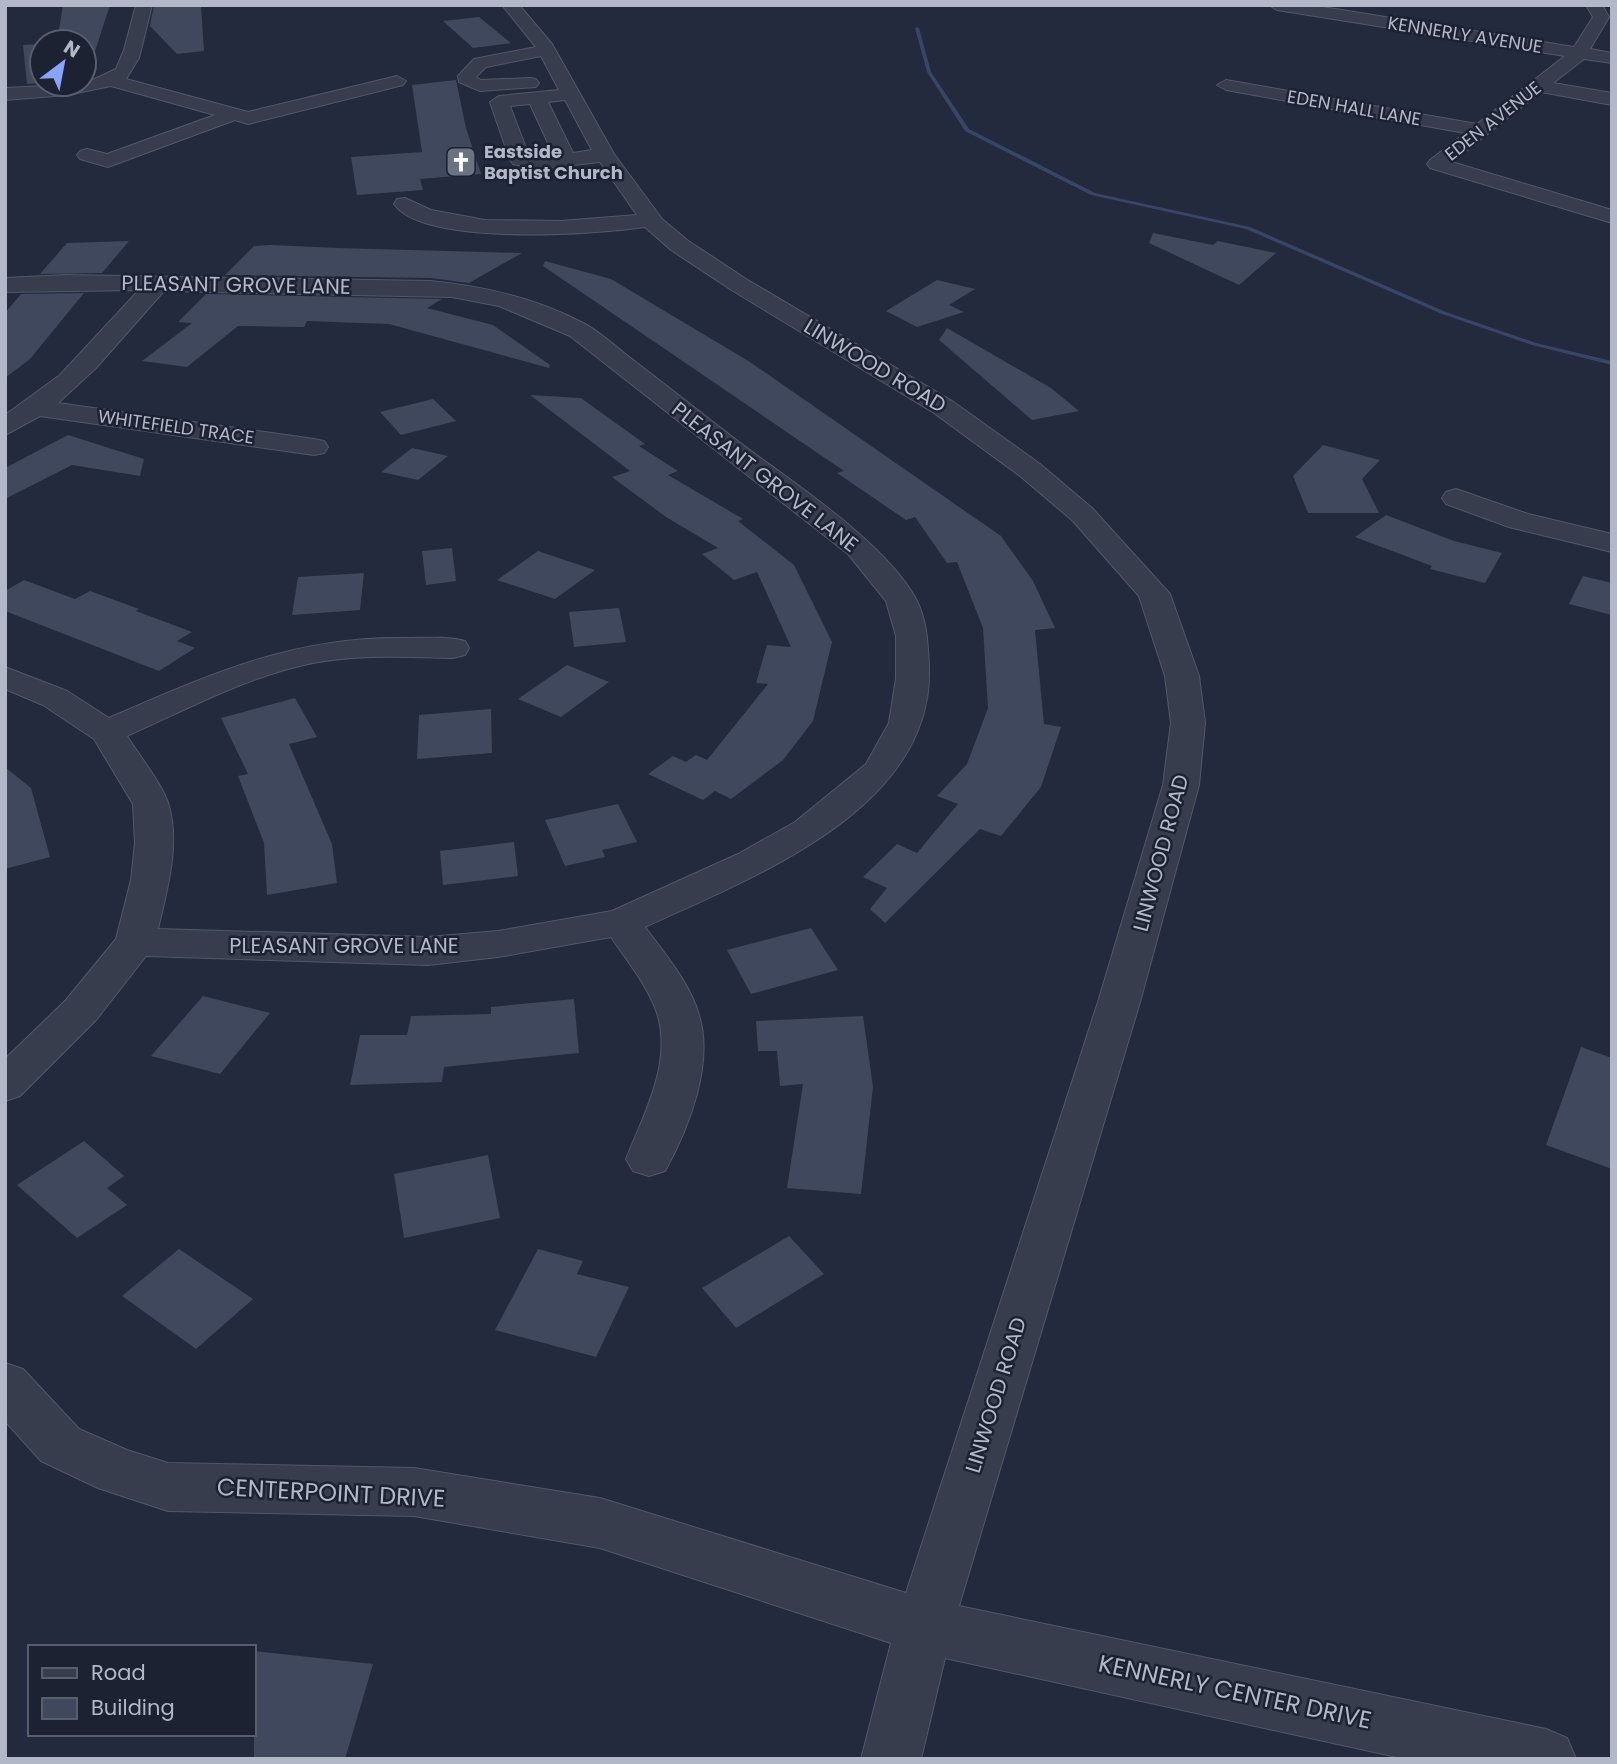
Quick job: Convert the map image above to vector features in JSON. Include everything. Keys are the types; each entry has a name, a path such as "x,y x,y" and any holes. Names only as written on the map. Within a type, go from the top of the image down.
{"street":[{"path":"5,94 110,80 119,76 126,67 144,5"},
{"name":"LINWOOD ROAD","path":"510,5 546,50 605,155 651,220 680,245 738,284 943,407 1030,470 1082,514 1154,594 1182,676 1188,723 1181,785 1123,990 924,1626 891,1759"},
{"name":"KENNERLY AVENUE","path":"1277,5 1612,58"},
{"name":"EDEN AVENUE","path":"1594,5 1601,17 1588,34 1580,53 1437,164 1612,217"},
{"path":"546,50 480,63 467,76 468,82 491,86 567,88"},
{"path":"110,80 248,118 397,81"},
{"name":"EDEN HALL LANE","path":"1226,85 1481,130"},
{"path":"1539,86 1612,99"},
{"path":"567,88 536,97 506,99 498,104 520,160 532,164 558,163 565,158 605,155"},
{"path":"536,97 565,158"},
{"path":"87,155 108,160 234,114"},
{"path":"405,204 414,214 424,217 486,226 607,226 651,220"},
{"name":"PLEASANT GROVE LANE","path":"5,285 66,282 430,288 475,292 535,308 579,331 859,548 901,600 912,636 913,678 906,723 880,770 808,830 751,863 621,922 498,944 428,951 135,942"},
{"path":"5,427 39,408 95,357 156,285"},
{"name":"WHITEFIELD TRACE","path":"39,408 314,447"},
{"path":"1456,498 1519,521 1612,543"},
{"path":"107,732 274,662 353,648 453,648"},
{"path":"5,677 54,698 107,732 151,804 154,843 150,880 135,942 81,1010 5,1085"},
{"path":"621,922 678,1013 682,1043 680,1074 649,1159"},
{"name":"CENTERPOINT DRIVE","path":"5,1385 60,1445 117,1471 168,1487 414,1492 600,1523 924,1626"},
{"name":"KENNERLY CENTER DRIVE","path":"924,1626 1546,1759"}],"building":[{"path":"63,5 110,5 98,42 98,28 59,28"},
{"path":"154,5 201,5 204,51 177,54 150,26"},
{"path":"479,17 511,43 473,48 443,21"},
{"path":"23,45 28,45 28,84 27,84"},
{"path":"456,80 466,128 481,174 420,179 423,190 357,195 351,157 422,152 412,85"},
{"path":"1153,233 1213,245 1218,241 1276,253 1239,285 1149,243"},
{"path":"129,241 102,273 40,274 67,243"},
{"path":"254,246 522,253 469,283 430,278 225,275"},
{"path":"545,261 611,279 750,362 1001,536 1033,581 1055,628 1035,630 1044,724 1061,727 1041,787 1001,836 980,829 885,923 870,909 887,888 863,877 897,844 917,853 958,804 937,796 967,764 988,708 983,628 957,562 947,563 915,517 906,520 837,473 844,471 543,266"},
{"path":"937,280 975,289 949,305 964,312 917,327 886,311"},
{"path":"84,293 30,359 5,378 5,313 21,294"},
{"path":"206,294 442,299 427,308 493,325 550,365 549,368 389,324 307,321 304,327 238,326 187,367 142,361 192,323 178,322"},
{"path":"947,328 1051,388 1079,411 1032,420 939,340"},
{"path":"530,395 581,398 645,444 639,446 678,471 668,475 743,519 738,521 794,565 832,642 813,721 783,760 731,799 715,791 703,800 648,774 673,756 686,762 696,755 707,760 768,684 756,683 767,645 791,647 757,572 734,580 702,554 718,548 666,517 612,477 630,471"},
{"path":"433,399 456,421 401,435 380,412"},
{"path":"68,435 144,459 140,476 72,465 5,499 5,468"},
{"path":"1323,445 1380,460 1362,479 1379,513 1308,513 1293,476"},
{"path":"412,448 448,456 418,480 381,472"},
{"path":"1386,515 1454,541 1502,553 1485,583 1430,569 1432,566 1355,537"},
{"path":"452,548 456,581 426,585 422,551"},
{"path":"538,551 595,570 555,599 497,580"},
{"path":"364,573 360,610 292,615 298,577"},
{"path":"1583,576 1612,583 1612,615 1569,604"},
{"path":"24,580 75,599 90,591 139,609 136,611 192,632 177,641 195,648 159,671 5,611 5,591"},
{"path":"619,608 626,642 574,647 569,612"},
{"path":"567,665 609,682 561,717 518,699"},
{"path":"295,698 317,737 289,744 332,844 337,883 267,895 264,843 238,776 248,774 221,718"},
{"path":"491,709 492,753 417,759 419,715"},
{"path":"5,767 31,788 50,857 5,869"},
{"path":"618,804 637,842 602,850 605,857 565,866 545,820"},
{"path":"514,842 518,876 443,885 440,851"},
{"path":"811,928 838,970 751,994 727,950"},
{"path":"203,996 270,1013 220,1074 151,1056"},
{"path":"574,999 579,1053 444,1067 442,1082 350,1085 360,1035 407,1035 411,1016 491,1014 491,1007"},
{"path":"863,1016 873,1087 861,1194 787,1188 803,1084 780,1086 777,1051 758,1051 756,1021"},
{"path":"1581,1047 1612,1058 1612,1169 1546,1145"},
{"path":"84,1141 124,1176 107,1188 127,1205 77,1238 17,1185"},
{"path":"488,1155 500,1218 404,1238 394,1174"},
{"path":"789,1236 824,1274 736,1328 702,1288"},
{"path":"179,1249 253,1299 196,1349 122,1296"},
{"path":"538,1249 583,1261 577,1274 629,1287 596,1357 495,1330"},
{"path":"256,1651 373,1664 345,1759 254,1759"}],"waterway":[{"path":"917,28 929,72 967,130 1093,194 1248,228 1444,313 1534,344 1612,363"}],"place":[{"name":"Eastside Baptist Church","path":"461,162"}]}
